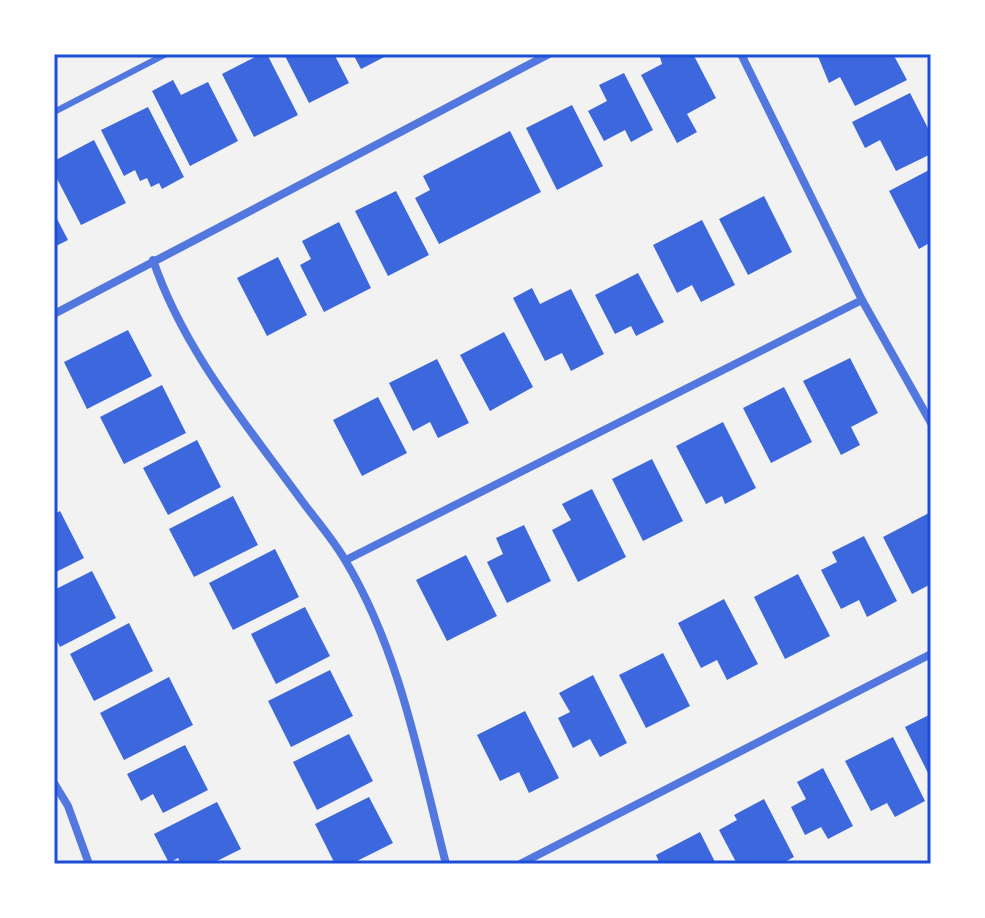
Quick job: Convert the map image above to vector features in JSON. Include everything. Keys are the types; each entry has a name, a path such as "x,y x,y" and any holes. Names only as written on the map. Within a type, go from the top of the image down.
{"street":[{"path":"54,314 549,54"},
{"path":"741,54 862,300 931,423"},
{"path":"153,260 166,298 205,369 346,560 378,631 406,707 446,864"},
{"path":"346,560 862,300"},
{"path":"520,864 931,654"},
{"path":"54,783 68,806 89,864"}],"lane":[{"path":"54,112 166,54"}],"building":[{"path":"261,54 267,54 298,115 254,137 222,74"},
{"path":"284,54 334,54 349,83 309,103"},
{"path":"353,54 390,54 361,69"},
{"path":"659,54 693,54 716,98 687,114 697,132 677,143 641,75 662,64"},
{"path":"817,54 893,54 907,80 855,106 840,77 829,83"},
{"path":"624,73 653,130 631,142 625,130 604,141 588,111 607,101 599,85"},
{"path":"173,80 181,95 208,82 238,141 190,166 152,91"},
{"path":"910,93 931,134 931,154 896,171 880,140 865,148 852,122"},
{"path":"572,105 603,166 557,190 526,128"},
{"path":"148,107 184,177 162,189 159,183 151,187 147,178 140,181 135,170 124,176 101,130"},
{"path":"510,131 541,192 439,244 415,198 430,190 423,176"},
{"path":"94,140 126,203 81,225 54,173 54,161"},
{"path":"931,169 931,242 919,249 889,191"},
{"path":"396,191 429,255 388,276 355,211"},
{"path":"764,196 792,252 748,275 719,219"},
{"path":"54,213 68,240 54,247"},
{"path":"702,220 735,285 701,302 692,285 677,293 653,245"},
{"path":"339,222 371,288 324,312 300,265 311,259 302,241"},
{"path":"278,257 307,315 267,336 237,278"},
{"path":"638,273 664,322 636,336 631,326 615,334 595,295"},
{"path":"532,288 540,304 571,289 604,354 571,371 562,353 545,361 513,298"},
{"path":"128,330 152,376 87,409 64,362"},
{"path":"504,332 533,387 490,411 460,355"},
{"path":"850,358 878,413 851,427 860,445 841,455 803,381"},
{"path":"437,359 469,423 438,438 430,422 413,431 389,383"},
{"path":"162,385 186,433 124,464 100,417"},
{"path":"784,387 812,442 771,463 743,408"},
{"path":"378,397 407,453 362,476 333,420"},
{"path":"723,422 756,488 725,504 722,496 706,504 676,446"},
{"path":"197,440 221,487 168,515 143,468"},
{"path":"652,459 683,521 643,541 612,479"},
{"path":"592,489 626,557 578,582 552,530 571,520 562,504"},
{"path":"233,496 258,545 194,577 169,529"},
{"path":"60,511 84,558 54,573 54,514"},
{"path":"929,513 931,584 912,594 883,537"},
{"path":"524,525 551,581 507,603 487,562 503,554 496,538"},
{"path":"864,536 897,601 867,617 859,600 841,609 821,570 837,562 832,552"},
{"path":"275,549 299,597 233,630 209,583"},
{"path":"466,555 497,616 447,641 416,580"},
{"path":"92,571 116,618 60,647 54,635 54,590"},
{"path":"798,574 830,636 785,659 754,597"},
{"path":"724,599 758,664 727,680 717,660 701,668 678,623"},
{"path":"305,607 330,656 276,684 251,634"},
{"path":"129,623 153,671 94,701 70,654"},
{"path":"663,653 690,706 646,728 619,675"},
{"path":"330,670 353,716 291,747 268,701"},
{"path":"593,675 627,743 600,757 590,739 573,748 558,718 570,712 559,693"},
{"path":"169,677 193,725 124,760 100,713"},
{"path":"525,711 559,778 529,793 519,772 500,781 477,735"},
{"path":"931,714 931,779 905,727"},
{"path":"349,734 373,781 317,810 293,762"},
{"path":"893,737 925,801 895,817 887,803 871,811 845,761"},
{"path":"185,745 208,790 163,813 153,794 141,801 127,774"},
{"path":"823,768 853,826 828,839 821,827 805,835 791,807 806,799 797,782"},
{"path":"369,797 393,843 351,864 335,864 315,824"},
{"path":"764,799 794,857 781,864 737,864 719,830 737,820 734,815"},
{"path":"217,802 241,849 211,864 181,864 178,858 169,863 154,834"},
{"path":"700,832 716,864 660,864 656,855"}]}
